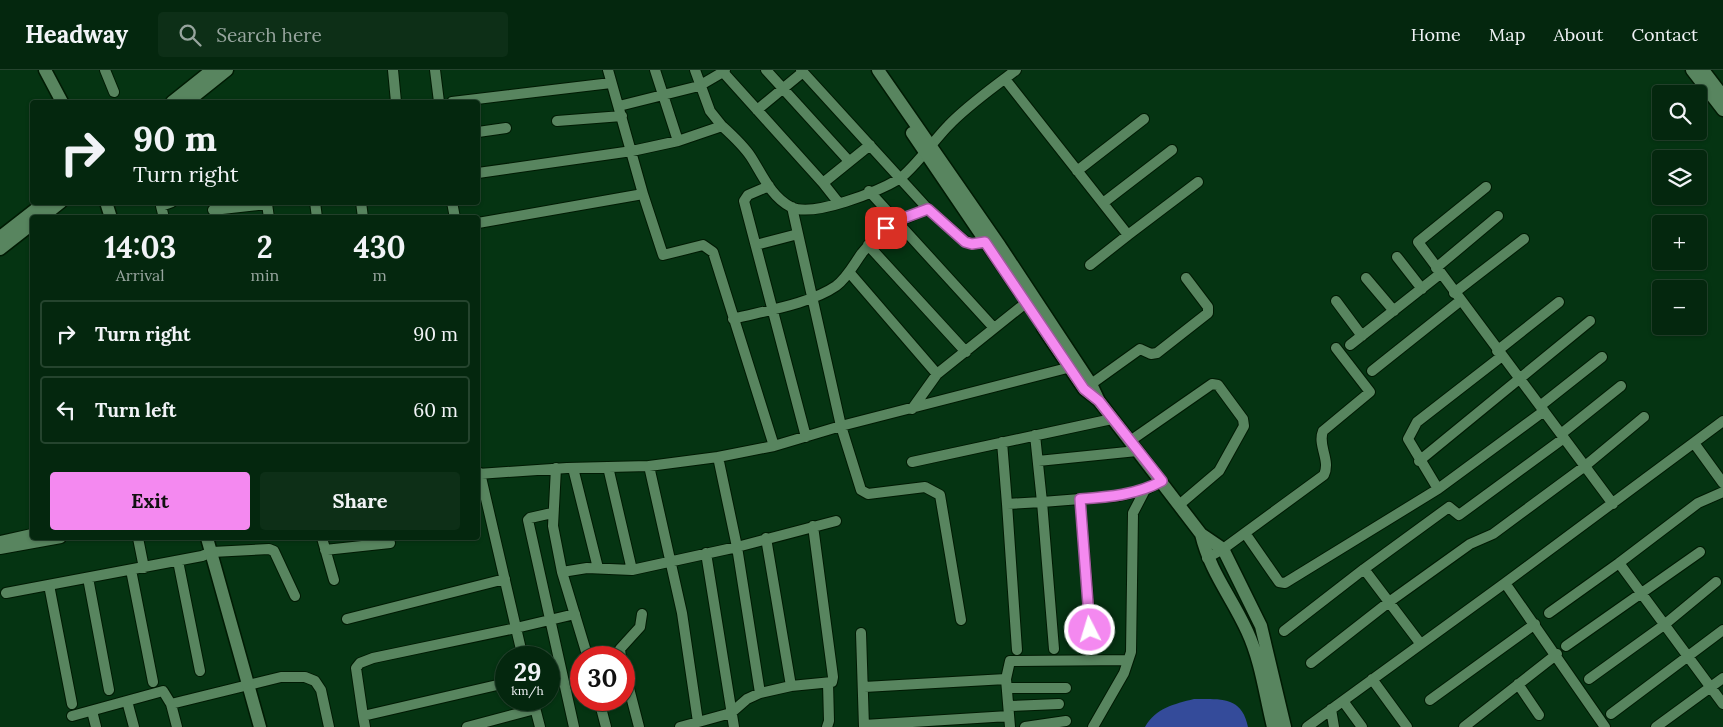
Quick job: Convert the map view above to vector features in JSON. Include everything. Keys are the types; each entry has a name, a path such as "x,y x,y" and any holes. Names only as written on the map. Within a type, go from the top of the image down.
{"street":[{"path":"44,70 61,100"},
{"path":"105,70 114,92"},
{"path":"174,100 212,70"},
{"path":"190,100 227,70"},
{"path":"393,70 396,100"},
{"path":"435,70 438,100"},
{"path":"608,70 662,255 703,245 713,252 774,446"},
{"path":"655,70 678,141"},
{"path":"695,70 699,86 710,111 750,155 768,186 792,207 806,210 838,202 900,178 950,124 1016,70"},
{"path":"766,70 848,160"},
{"path":"868,70 928,148 985,242 1074,367"},
{"path":"878,70 1087,386 1201,534 1223,549 1261,626 1285,727"},
{"path":"1692,70 1723,110"},
{"path":"1703,70 1723,96"},
{"path":"619,106 699,86 724,71 838,202"},
{"path":"757,110 784,90 802,71 928,209 965,242 972,244 985,242"},
{"path":"1005,78 1128,235"},
{"path":"469,100 611,83"},
{"path":"557,121 622,116"},
{"path":"1077,171 1144,119"},
{"path":"480,172 632,151 678,141 722,126"},
{"path":"480,132 506,128"},
{"path":"823,183 848,160 870,145"},
{"path":"1103,203 1172,150"},
{"path":"1090,265 1198,182"},
{"path":"768,186 748,194 744,201 806,437"},
{"path":"1486,187 1418,242 1499,354 1542,408 1613,504"},
{"path":"869,191 994,328"},
{"path":"480,223 643,194"},
{"path":"0,237 41,205"},
{"path":"45,215 57,205"},
{"path":"213,210 258,205"},
{"path":"792,207 841,426 855,474 865,492 925,487 940,495 961,620"},
{"path":"733,319 812,298 834,288 868,245 896,222 928,209"},
{"path":"1350,345 1422,289 1438,271 1498,216"},
{"path":"0,249 30,226"},
{"path":"756,245 798,234"},
{"path":"1372,371 1524,239"},
{"path":"868,245 966,352"},
{"path":"1397,257 1422,289"},
{"path":"848,272 937,374"},
{"path":"1087,386 1140,349 1151,354 1157,352 1208,313 1208,307 1186,278"},
{"path":"1366,278 1394,311"},
{"path":"1336,301 1362,336"},
{"path":"912,409 937,374 1028,302"},
{"path":"1438,489 1408,439 1416,422 1559,302"},
{"path":"1419,460 1520,380 1590,321"},
{"path":"1207,558 1223,549 1324,475 1327,468 1321,439 1323,431 1370,392 1336,348"},
{"path":"1245,533 1279,582 1285,583 1438,489 1542,408 1602,357"},
{"path":"480,473 556,468 649,466 718,458 774,446 841,426 1074,367"},
{"path":"1038,461 1133,446 1212,384 1218,384 1243,419 1244,426 1219,471 1179,505"},
{"path":"1284,631 1364,569 1449,507 1459,515 1562,436 1621,386"},
{"path":"1311,663 1389,602 1470,544 1494,534 1584,466 1644,417"},
{"path":"912,462 1112,418"},
{"path":"1307,727 1613,504 1723,421"},
{"path":"1035,435 1054,649"},
{"path":"1002,442 1017,650"},
{"path":"1694,443 1723,482"},
{"path":"718,458 737,547 760,693"},
{"path":"649,466 682,613 701,724"},
{"path":"608,467 632,570"},
{"path":"556,468 552,513 562,572 584,646"},
{"path":"573,468 598,568"},
{"path":"480,477 520,646"},
{"path":"1007,504 1119,496 1145,490 1162,481"},
{"path":"1093,727 1124,673 1131,652 1133,513 1145,490"},
{"path":"1549,613 1698,504 1723,492"},
{"path":"1080,499 1092,647"},
{"path":"552,513 528,520 574,727"},
{"path":"562,572 598,568 618,571 632,570 737,547 836,521"},
{"path":"680,727 701,724 731,713 747,699 760,693 791,686 832,682 813,526"},
{"path":"0,541 30,534"},
{"path":"1201,534 1207,558 1247,630 1255,653 1273,727"},
{"path":"766,538 791,686"},
{"path":"0,549 50,540"},
{"path":"138,540 144,568"},
{"path":"209,540 260,727"},
{"path":"322,540 334,580"},
{"path":"325,550 390,543"},
{"path":"6,593 144,568 202,556 212,552 272,549 295,596"},
{"path":"1566,646 1700,552"},
{"path":"706,554 734,727"},
{"path":"178,561 200,671"},
{"path":"1618,563 1723,704"},
{"path":"1364,569 1420,644"},
{"path":"131,570 153,682"},
{"path":"88,578 109,690"},
{"path":"347,620 505,579"},
{"path":"1589,679 1664,625 1716,582"},
{"path":"1505,583 1605,727"},
{"path":"49,585 72,704"},
{"path":"495,686 364,722 356,668 360,663 373,658 574,614"},
{"path":"623,646 640,626 642,614"},
{"path":"1430,700 1535,624"},
{"path":"1611,714 1723,630"},
{"path":"861,633 864,726 1059,704"},
{"path":"1464,727 1556,654"},
{"path":"1010,727 1007,684 1008,662 1128,660"},
{"path":"171,704 294,676 315,682 321,690 329,727"},
{"path":"1656,727 1723,678"},
{"path":"1372,679 1407,727"},
{"path":"828,683 830,721 828,727"},
{"path":"864,687 1007,684 1066,688"},
{"path":"1518,684 1539,715"},
{"path":"72,716 163,691 171,704 177,727"},
{"path":"127,701 134,727"},
{"path":"1343,701 1362,727"},
{"path":"1331,709 1334,727"},
{"path":"92,711 96,727"},
{"path":"467,727 514,711"},
{"path":"536,711 540,727"},
{"path":"602,711 606,727"},
{"path":"635,711 639,727"},
{"path":"1025,727 1066,721"}],"water":[{"path":"1194,699 1228,701 1241,710 1248,727 1145,727 1154,715 1160,711"}],"route":[{"path":"886,228 901,219 928,209 965,242 972,244 985,242 1028,302 1084,389 1099,401 1162,481 1145,490 1119,496 1080,499 1090,630"}]}
